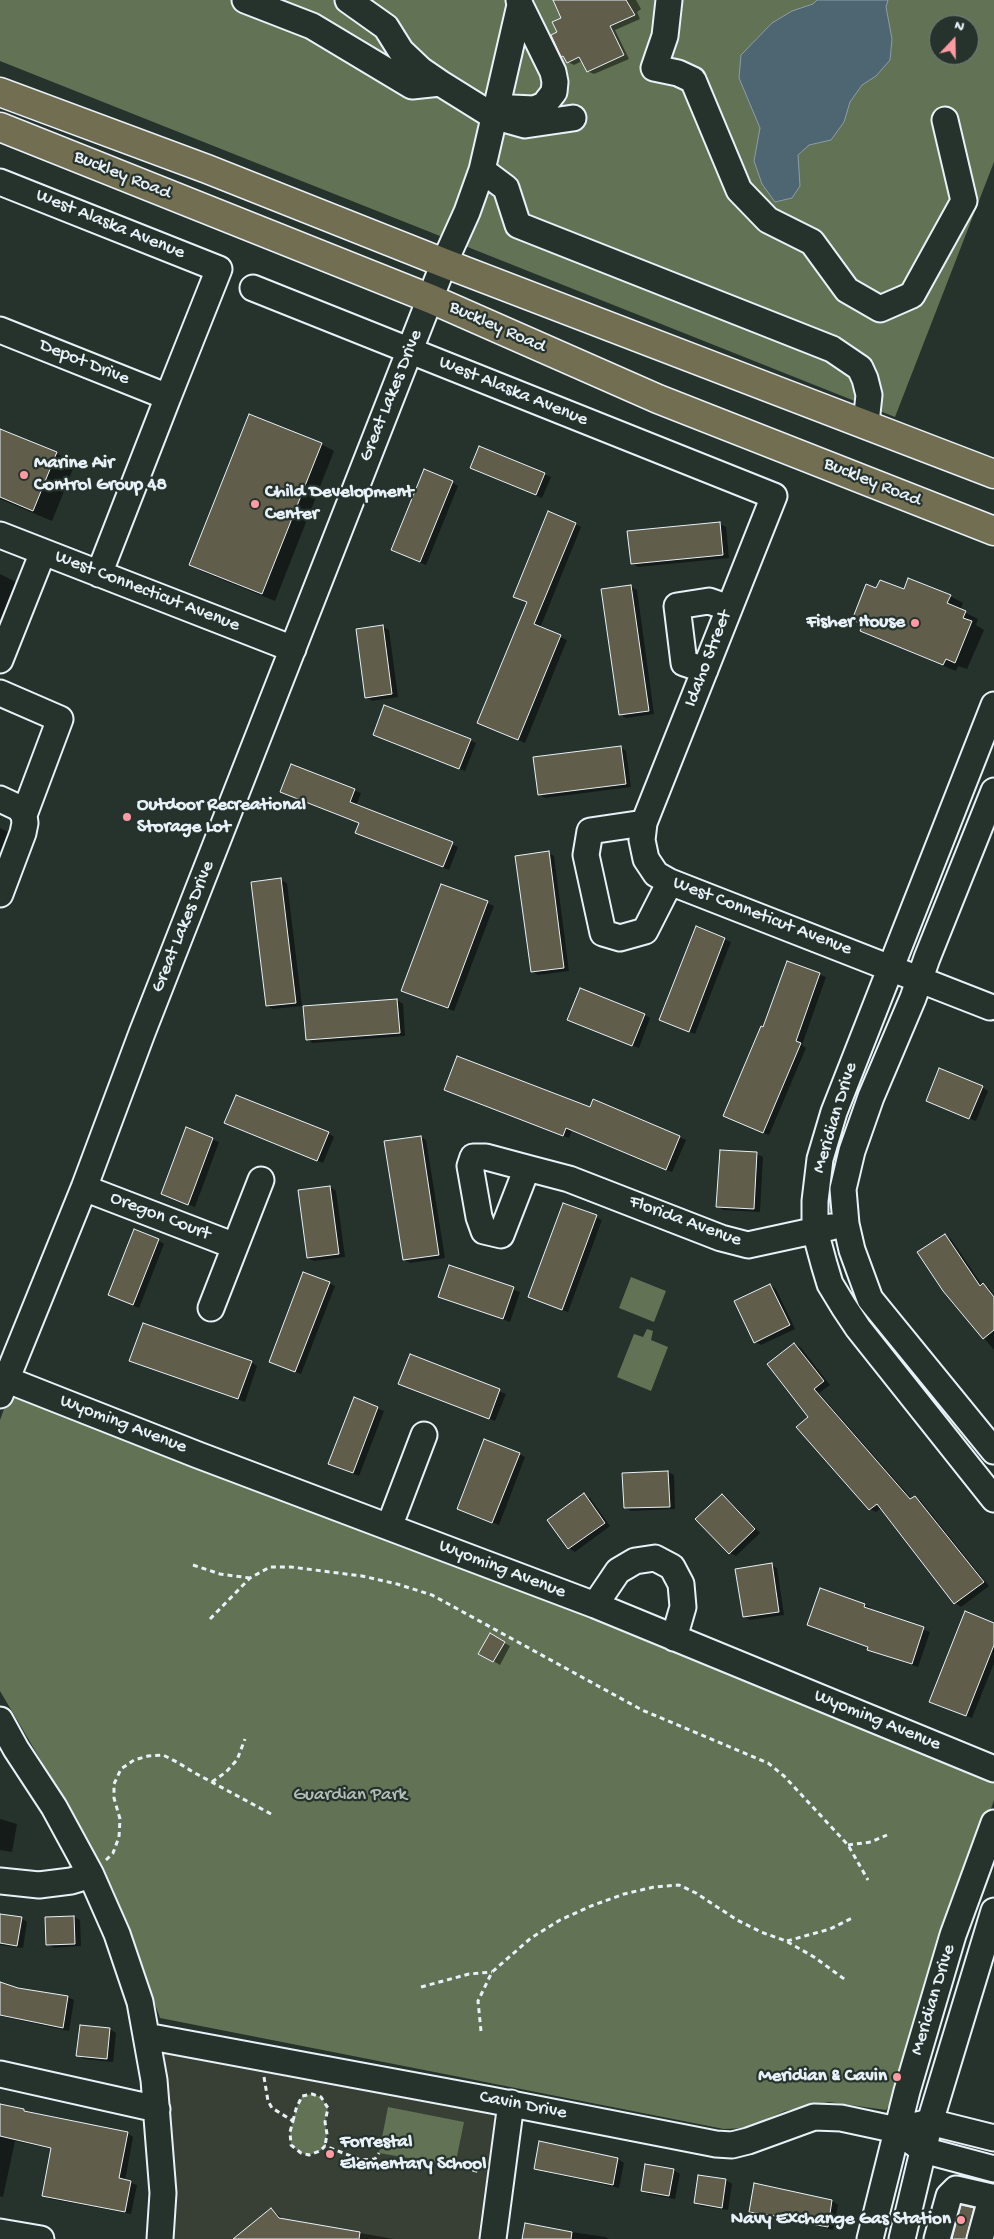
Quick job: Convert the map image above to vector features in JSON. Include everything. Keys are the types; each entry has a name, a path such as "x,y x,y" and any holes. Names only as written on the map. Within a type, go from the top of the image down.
{"highway":[{"name":"Buckley Road","path":"0,92 866,423 994,474"},
{"name":"Buckley Road","path":"0,127 431,299 658,399 994,531"}],"street":[{"path":"245,0 312,26 412,86 440,83"},
{"path":"348,0 386,27 401,51 421,70 440,83 525,125 573,118"},
{"path":"668,0 665,36 654,68 678,73 692,80 739,190 768,220 812,242 848,290 880,309 912,295 964,201 945,120"},
{"path":"495,110 534,110 544,105 554,92 555,82 552,72 519,2"},
{"name":"Great Lakes Drive","path":"2,1383 84,1188 142,1033 444,263 467,212 482,170 519,2"},
{"path":"482,170 506,188 518,225 832,349 860,368 863,374 869,394 866,423"},
{"name":"West Alaska Avenue","path":"0,182 220,269 168,397"},
{"name":"West Alaska Avenue","path":"253,288 774,496"},
{"name":"Depot Drive","path":"0,330 168,397"},
{"path":"99,574 168,397"},
{"name":"Idaho Street","path":"644,823 774,496"},
{"name":"West Connecticut Avenue","path":"0,535 293,649"},
{"path":"0,660 43,552"},
{"path":"705,670 684,663 677,606 709,601 729,608"},
{"path":"0,693 60,719 24,815 23,833 0,894"},
{"name":"Meridian Drive","path":"992,714 848,1074 824,1143 816,1176 815,1231 830,1284 858,1328 994,1499"},
{"name":"Meridian Drive","path":"994,792 871,1097 852,1152 843,1189 846,1224 852,1250 870,1299 994,1451"},
{"path":"0,799 19,808 24,815"},
{"path":"644,823 590,831 586,855 603,933 620,938 645,931 670,882"},
{"name":"West Conneticut Avenue","path":"644,823 642,840 646,859 656,874 670,882 990,1007"},
{"name":"Florida Avenue","path":"527,1168 569,1179 721,1238 748,1245 846,1224"},
{"name":"Oregon Court","path":"211,1308 261,1180"},
{"name":"Oregon Court","path":"84,1188 235,1246"},
{"name":"Wyoming Avenue","path":"2,1383 595,1605 994,1769"},
{"path":"389,1527 424,1436"},
{"path":"595,1605 618,1571 634,1561 655,1558 672,1567 680,1584 683,1607 674,1638"},
{"path":"0,1720 16,1749 54,1807 88,1870 117,1934 140,2002 154,2080 157,2109 163,2193 161,2230"},
{"name":"Meridian Drive","path":"870,2239 896,2130 953,1935 994,1823"},
{"path":"0,1881 38,1885 71,1881 88,1870"},
{"name":"Meridian Drive","path":"904,2239 922,2150 994,1911"},
{"name":"Cavin Drive","path":"146,2036 511,2103 716,2144 748,2141 814,2117 841,2118 896,2130 922,2150 994,2169"},
{"path":"0,2074 157,2109"},
{"path":"493,2239 511,2103"},
{"name":"Cavin Drive","path":"896,2130 930,2122 994,2138"},
{"path":"937,2239 949,2196 956,2188 992,2201 980,2239"},
{"path":"0,2232 41,2239"}],"path":[{"path":"192,1565 220,1574 250,1578"},
{"path":"210,1619 250,1578 270,1567 292,1567 362,1576 432,1595 642,1710 768,1763 784,1776 848,1845 868,1880"},
{"path":"212,1782 226,1772 237,1760 245,1740"},
{"path":"88,1870 103,1863 112,1853 119,1836 120,1819 114,1798 114,1784 121,1770 134,1760 148,1756 163,1755 271,1814"},
{"path":"848,1845 871,1842 887,1835"},
{"path":"481,2031 478,2001 492,1972 530,1938 560,1920 624,1894 654,1887 679,1885 696,1893 761,1932 786,1941 814,1957 847,1981"},
{"path":"786,1941 830,1929 854,1917"},
{"path":"421,1987 469,1974 492,1972"},
{"path":"264,2072 268,2101 272,2108 293,2121"},
{"path":"312,2094 321,2097 328,2108 325,2122 327,2134 325,2146 320,2151 309,2154 301,2153 291,2145 290,2132 293,2121 302,2096 312,2094"},
{"path":"325,2146 362,2160 376,2159 379,2153"},
{"path":"455,2166 482,2172"}],"shaded area":[{"name":"Forrestal Elementary School","path":"164,2052 488,2111 493,2115 494,2123 478,2239 168,2239 161,2060"}],"green space":[{"path":"0,0 994,0 994,162 895,417 0,61"},
{"path":"631,1277 666,1291 654,1322 619,1308"},
{"path":"647,1329 653,1331 651,1340 668,1347 651,1391 617,1377 634,1334 643,1337"},
{"name":"Guardian Park","path":"16,1392 782,1693 994,1780 994,1800 911,2040 897,2094 886,2110 829,2102 785,2111 747,2128 724,2129 160,2018 113,1889 0,1691 0,1420 8,1398"},
{"path":"312,2094 321,2097 328,2108 325,2122 327,2134 325,2146 320,2151 309,2155 301,2153 291,2145 290,2132 296,2109 302,2096"},
{"path":"388,2107 464,2122 455,2166 379,2153"}],"water":[{"path":"817,0 888,0 886,7 892,39 890,60 876,76 862,85 850,102 844,122 831,140 809,145 798,155 800,186 792,198 775,202 762,184 754,161 760,128 739,78 741,55 772,23 792,11 813,4"}],"building":[{"path":"553,0 626,0 635,15 610,26 624,55 587,72 579,57 567,63 563,56 561,57 551,35 557,32 552,22 561,18"},
{"name":"Child Development Center","path":"249,414 322,443 262,594 189,565"},
{"name":"Marine Air Control Group 48","path":"0,429 57,452 33,511 0,497"},
{"path":"479,446 545,473 536,495 470,468"},
{"path":"424,469 453,481 420,562 391,550"},
{"path":"548,511 576,523 534,624 561,635 518,740 477,723 527,602 513,597"},
{"path":"720,522 723,555 631,564 627,531"},
{"name":"Fisher House","path":"908,578 951,595 947,603 966,611 963,618 972,621 955,663 946,659 943,665 860,631 863,624 852,620 866,584 876,588 880,580 904,589"},
{"path":"631,585 649,711 619,715 601,589"},
{"path":"383,625 392,694 365,698 356,629"},
{"path":"384,705 471,739 459,769 373,735"},
{"path":"621,746 626,784 538,795 533,757"},
{"path":"291,764 355,789 350,802 453,842 443,867 355,833 359,823 280,792"},
{"path":"549,851 564,968 531,972 515,856"},
{"path":"281,878 296,1003 266,1006 251,882"},
{"path":"441,884 488,901 448,1008 401,991"},
{"path":"696,926 725,938 689,1032 659,1020"},
{"path":"787,961 820,973 796,1041 801,1043 763,1133 723,1116 761,1026 763,1027"},
{"path":"580,988 645,1014 632,1046 567,1020"},
{"path":"397,999 400,1033 306,1040 303,1006"},
{"path":"457,1056 590,1107 593,1099 680,1136 666,1170 566,1128 563,1136 444,1090"},
{"path":"939,1068 983,1086 969,1119 926,1101"},
{"path":"236,1095 329,1132 317,1161 224,1123"},
{"path":"186,1127 213,1138 188,1205 161,1194"},
{"path":"421,1136 439,1255 403,1260 384,1141"},
{"path":"720,1150 757,1152 754,1209 716,1207"},
{"path":"330,1186 339,1254 307,1258 298,1190"},
{"path":"563,1203 597,1215 562,1310 528,1297"},
{"path":"134,1229 159,1239 133,1305 108,1295"},
{"path":"945,1234 980,1286 983,1283 994,1297 994,1330 983,1339 943,1291 917,1252"},
{"path":"449,1265 514,1287 503,1319 438,1297"},
{"path":"303,1272 330,1282 295,1372 269,1362"},
{"path":"770,1284 790,1325 754,1343 734,1301"},
{"path":"143,1323 252,1361 238,1399 129,1361"},
{"path":"794,1343 824,1381 814,1389 910,1499 915,1496 984,1582 954,1604 877,1504 869,1510 796,1427 808,1417 767,1364"},
{"path":"410,1354 500,1389 489,1419 398,1384"},
{"path":"354,1397 378,1407 353,1473 328,1464"},
{"path":"484,1439 520,1453 492,1523 457,1509"},
{"path":"668,1471 670,1507 624,1508 622,1473"},
{"path":"584,1493 605,1523 568,1549 547,1520"},
{"path":"722,1494 755,1529 729,1554 695,1519"},
{"path":"772,1563 779,1612 743,1617 735,1569"},
{"path":"820,1588 865,1604 864,1607 924,1627 912,1664 867,1650 868,1647 807,1625"},
{"path":"965,1611 994,1623 994,1645 966,1716 929,1702"},
{"path":"490,1633 505,1642 493,1662 478,1654"},
{"path":"0,1914 22,1917 17,1946 0,1943"},
{"path":"74,1916 75,1944 46,1945 45,1917"},
{"path":"0,1982 18,1988 68,1996 63,2028 0,2015"},
{"path":"80,2025 110,2028 107,2059 76,2056"},
{"path":"0,2104 24,2109 24,2111 128,2132 119,2178 131,2181 125,2212 42,2196 51,2148 0,2136"},
{"path":"539,2141 618,2158 613,2185 534,2169"},
{"path":"645,2164 674,2169 669,2196 641,2191"},
{"path":"698,2175 726,2179 722,2208 694,2203"},
{"path":"754,2183 832,2200 828,2227 800,2222 800,2220 749,2212"},
{"path":"961,2205 974,2208 966,2239 952,2239"},
{"path":"271,2208 279,2218 360,2232 359,2239 233,2239"},
{"path":"525,2223 572,2232 571,2239 522,2239"}],"place":[{"name":"Marine Air Control Group 48","path":"24,475"},
{"name":"Child Development Center","path":"255,504"},
{"name":"Fisher House","path":"915,623"},
{"name":"Outdoor Recreational Storage Lot","path":"127,817"},
{"name":"Meridian & Cavin","path":"897,2077"},
{"name":"Forrestal Elementary School","path":"330,2154"},
{"name":"Navy Exchange Gas Station","path":"961,2220"}]}
